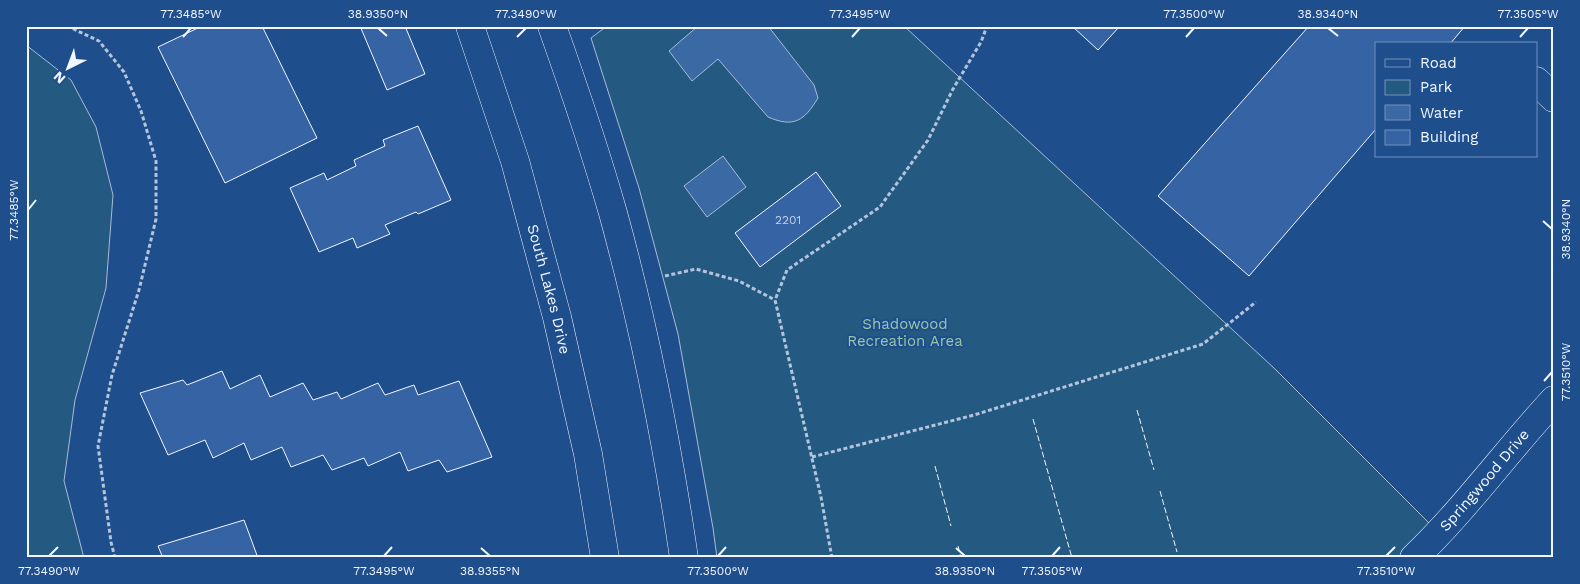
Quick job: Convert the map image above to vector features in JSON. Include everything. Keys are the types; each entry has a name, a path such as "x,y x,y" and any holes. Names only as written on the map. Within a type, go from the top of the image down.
{"main road":[{"name":"South Lakes Drive","path":"470,26 515,161 557,317 588,454 605,558"},
{"path":"552,26 575,90 613,214 639,318 674,493 684,558"},
{"path":"1538,84 1554,98"},
{"name":"Springwood Drive","path":"1414,558 1439,533 1519,438 1554,400"}],"path":[{"path":"66,26 99,41 124,72 141,111 156,161 156,219 139,290 112,375 98,446 111,542 115,558"},
{"path":"832,558 821,497 775,300 787,270 880,207 928,140 953,89 981,42 987,26"},
{"path":"662,277 696,269 739,281 775,300"},
{"path":"812,457 974,414 1203,344 1256,302"}],"green space":[{"name":"Shadowood Recreation Area","path":"607,26 904,26 1275,369 1439,533 1414,558 717,558 678,334 639,188 591,38"},
{"path":"26,45 71,80 96,127 113,195 106,288 75,400 64,481 84,558 26,558"}],"water":[{"path":"698,26 768,26 814,85 818,98 813,106 803,117 792,122 768,117 718,59 692,81 669,51"},
{"path":"723,156 746,187 707,217 684,186"}],"building":[{"path":"202,26 262,26 317,138 225,183 158,47"},
{"path":"360,26 405,26 425,74 387,90"},
{"path":"1072,26 1120,26 1098,50"},
{"path":"1309,26 1465,26 1452,42 1375,42 1375,130 1249,276 1158,196"},
{"path":"418,126 451,200 385,225 390,234 357,248 353,238 319,252 290,188 324,173 327,180 356,166 354,160 385,146 383,140"},
{"path":"816,172 841,206 760,267 735,233"},
{"path":"222,371 230,389 260,375 270,397 303,383 313,400 337,392 341,399 378,383 385,395 414,385 418,395 459,381 492,457 447,472 439,460 408,471 400,452 368,466 364,458 332,470 323,455 291,467 282,447 251,460 244,443 213,458 205,440 168,455 140,393 183,380 187,385"},
{"path":"244,520 258,558 163,558 158,546"}],"fence":[{"path":"1137,410 1154,470"},
{"path":"1033,419 1072,558"},
{"path":"935,466 951,526"},
{"path":"1160,491 1177,552"},
{"path":"958,546 961,558"}]}
